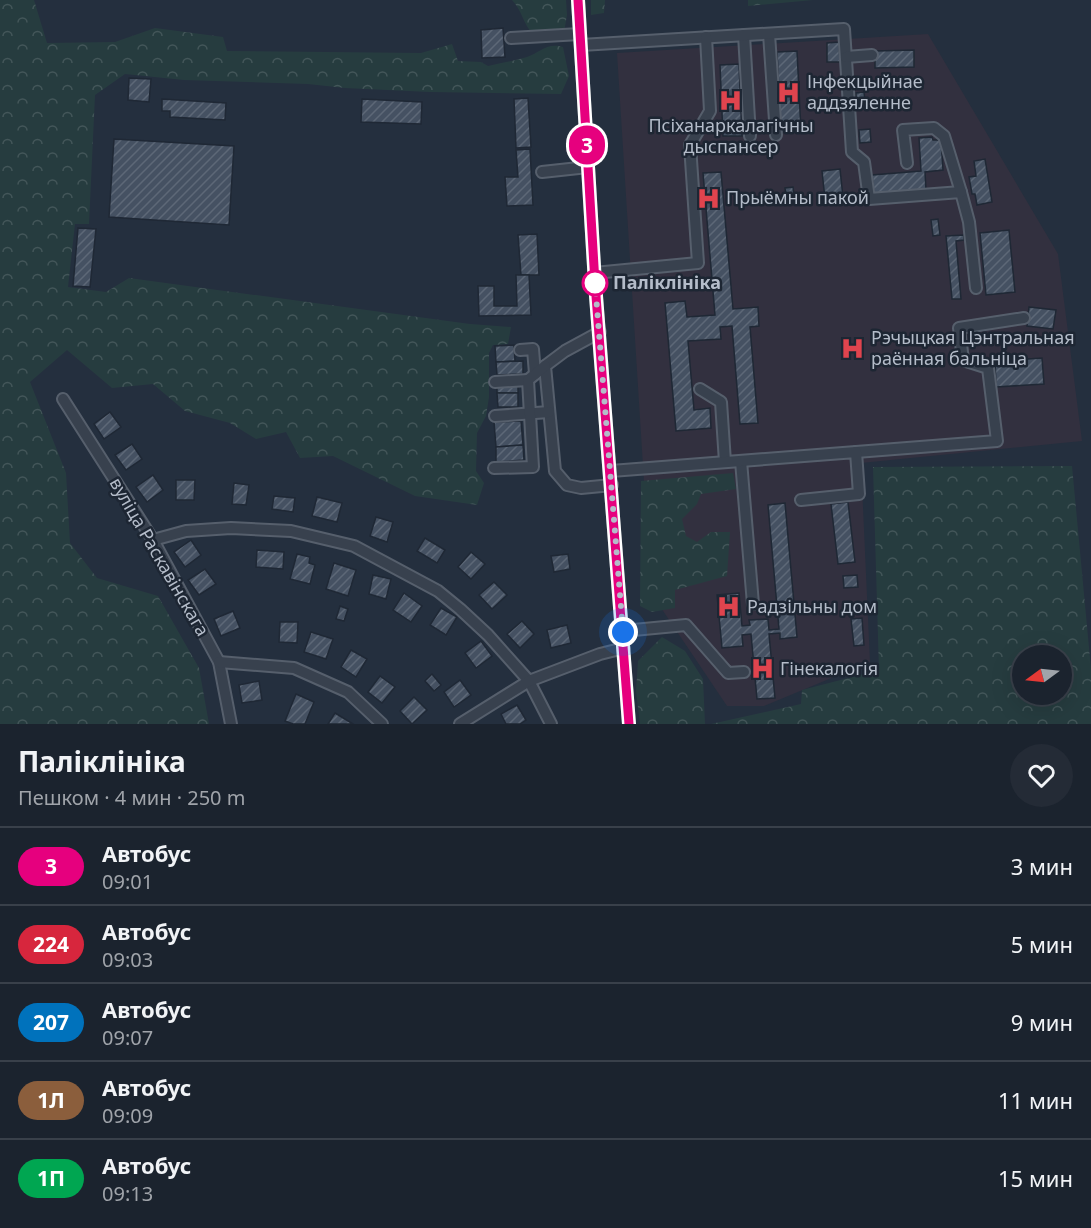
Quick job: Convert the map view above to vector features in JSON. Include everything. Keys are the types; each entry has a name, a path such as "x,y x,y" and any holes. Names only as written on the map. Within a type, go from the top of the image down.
{"street":[{"path":"578,0 594,273 629,724"},
{"path":"511,38 706,37 844,29 852,152 864,162 869,199 961,192"},
{"path":"769,34 776,135"},
{"path":"744,35 750,136"},
{"path":"594,273 698,263 690,145 710,111 706,37"},
{"path":"846,57 872,56"},
{"path":"907,163 903,130 934,128 944,136 969,222 976,288"},
{"path":"542,172 588,167"},
{"path":"611,471 997,441 988,368 963,360 960,328 1023,318"},
{"path":"495,382 531,377 566,351 600,332"},
{"path":"494,468 533,467 530,413 533,349 520,350"},
{"path":"545,366 555,471 567,485 581,488 612,485"},
{"path":"700,388 721,402 725,462"},
{"name":"вуліца Раскавінскага","path":"63,399 153,540 219,662 231,724"},
{"path":"495,416 549,412"},
{"path":"801,500 858,494 856,452"},
{"path":"741,461 753,604"},
{"path":"153,540 186,531 231,528 291,531 354,546 438,591 488,635 529,681 551,724"},
{"path":"623,632 686,625 728,673 744,672"},
{"path":"460,724 529,681 600,654 624,648"},
{"path":"219,662 294,668 348,692 382,724"}],"shaded area":[{"name":"Рэчыцкая Цэнтральная раённая бальніца","path":"928,34 1058,254 1082,441 861,463 870,662 764,706 727,706 651,593 617,53"}],"green space":[{"path":"0,0 34,0 47,43 115,42 155,28 223,37 227,51 421,53 452,44 458,61 481,62 488,66 527,57 548,47 563,47 569,76 561,94 430,92 308,84 184,80 125,74 95,95 89,224 75,224 68,287 106,292 129,278 470,324 511,327 508,344 493,345 489,353 489,397 486,416 477,433 476,471 484,483 477,505 415,496 333,456 300,458 286,432 256,439 230,423 185,411 153,384 112,388 67,350 30,382 66,473 70,543 97,578 158,596 199,668 209,724 0,724"},
{"path":"512,0 566,0 567,15 564,32 533,34"},
{"path":"591,0 605,0 604,13 591,15"},
{"path":"748,0 813,0 748,6"},
{"path":"1072,466 1091,669 1091,724 711,724 801,704 802,690 879,670 873,467"},
{"path":"733,473 736,489 701,494 697,504 682,519 686,536 697,542 711,532 730,532 727,576 675,590 675,608 652,612 640,606 641,481"},
{"path":"662,637 685,651 703,679 705,724 640,724 636,691 638,661"}],"building":[{"path":"503,28 505,57 482,58 481,30"},
{"path":"839,42 840,62 827,62 827,43"},
{"path":"914,50 914,67 875,68 875,51"},
{"name":"Інфекцыйнае аддзяленне","path":"797,51 801,131 781,132 777,52"},
{"name":"Псіханаркалагічны дыспансер","path":"739,64 742,136 723,136 720,65"},
{"path":"129,78 151,79 149,102 128,100"},
{"path":"864,92 865,101 856,101 856,93"},
{"path":"528,98 531,147 516,148 514,99"},
{"path":"162,99 226,103 225,120 170,117 170,111 162,111"},
{"path":"362,99 422,102 421,124 361,122"},
{"path":"870,129 871,142 860,143 859,130"},
{"path":"932,137 933,140 941,140 943,170 925,172 926,190 874,194 872,175 921,171 919,138"},
{"path":"114,139 234,146 229,225 109,217"},
{"path":"530,149 533,205 507,206 505,177 518,177 516,150"},
{"path":"985,159 992,202 977,205 969,177 976,176 974,161"},
{"path":"840,169 843,197 825,199 822,171"},
{"name":"Паліклініка","path":"721,172 733,309 758,307 759,326 750,327 758,423 740,424 732,326 720,327 721,339 688,341 694,410 710,408 711,428 676,431 665,303 685,301 687,317 715,315 703,173"},
{"path":"793,187 795,202 787,203 785,188"},
{"path":"938,219 940,235 933,236 931,220"},
{"path":"78,228 96,229 90,287 73,286"},
{"path":"1009,230 1015,292 986,295 980,233"},
{"path":"537,234 539,275 521,275 518,235"},
{"path":"964,235 964,240 956,241 961,299 952,299 946,236"},
{"path":"516,275 529,275 531,315 479,316 478,286 494,286 494,306 517,306"},
{"path":"1029,307 1056,310 1053,329 1027,326"},
{"path":"514,345 515,361 496,362 495,346"},
{"path":"1042,358 1044,384 996,387 995,361"},
{"path":"523,361 523,374 497,375 496,362"},
{"path":"518,385 518,393 497,393 497,386"},
{"path":"497,393 518,393 518,407 498,407"},
{"path":"110,412 121,427 104,439 94,424"},
{"path":"521,421 523,445 496,447 494,422"},
{"path":"132,444 142,459 126,470 115,455"},
{"path":"523,445 524,460 496,462 496,447"},
{"path":"153,475 163,490 147,502 136,487"},
{"path":"176,480 195,480 194,500 176,500"},
{"path":"234,483 249,485 246,505 232,504"},
{"path":"274,496 295,498 293,512 272,509"},
{"path":"317,497 342,503 337,522 312,516"},
{"path":"848,502 855,562 838,564 831,504"},
{"name":"Радзільны дом","path":"785,503 797,637 780,639 780,633 769,634 775,698 757,699 751,634 742,635 743,646 722,648 717,595 739,593 742,626 750,625 749,620 768,619 769,630 779,629 768,505"},
{"path":"376,517 393,522 387,542 370,536"},
{"path":"425,538 445,550 437,563 417,551"},
{"path":"191,540 201,555 185,567 174,552"},
{"path":"257,550 284,552 283,569 256,567"},
{"path":"471,552 485,564 471,579 458,567"},
{"path":"297,554 310,557 309,563 315,565 310,584 290,579"},
{"path":"568,554 570,569 554,572 551,556"},
{"path":"334,563 356,570 348,596 326,589"},
{"path":"205,569 216,584 199,595 188,580"},
{"path":"373,575 391,579 386,599 369,594"},
{"path":"857,575 858,587 844,588 843,576"},
{"path":"494,582 507,595 492,609 479,595"},
{"path":"404,593 422,606 411,622 393,610"},
{"path":"340,606 348,609 344,621 336,619"},
{"path":"441,608 457,617 446,635 430,625"},
{"path":"233,611 240,628 221,636 214,619"},
{"path":"862,618 864,645 854,646 851,619"},
{"path":"522,621 534,634 520,648 507,634"},
{"path":"280,622 298,622 297,643 279,642"},
{"path":"567,625 571,643 551,648 547,630"},
{"path":"311,632 333,639 326,659 304,652"},
{"path":"481,641 492,656 476,668 465,653"},
{"path":"351,650 367,659 356,677 341,667"},
{"path":"432,674 441,685 434,691 425,681"},
{"path":"380,676 395,687 382,703 368,692"},
{"path":"460,680 471,695 454,707 444,692"},
{"path":"259,681 262,700 242,703 239,685"},
{"path":"296,694 314,702 305,724 285,721"},
{"path":"414,697 427,710 412,724 400,711"},
{"path":"517,705 526,720 520,724 506,724 501,714"},
{"path":"335,713 353,724 328,724"}],"bus line":[{"name":"3","path":"578,0 595,283 629,724"}],"place":[{"name":"Інфекцыйнае аддзяленне","path":"789,92"},
{"name":"Псіханаркалагічны дыспансер","path":"731,100"},
{"name":"Прыёмны пакой","path":"708,198"},
{"name":"Паліклініка","path":"595,283"},
{"name":"Рэчыцкая Цэнтральная раённая бальніца","path":"853,348"},
{"name":"Радзільны дом","path":"729,607"},
{"name":"Гінекалогія","path":"762,669"}],"route":[{"path":"595,283 623,632"}]}
